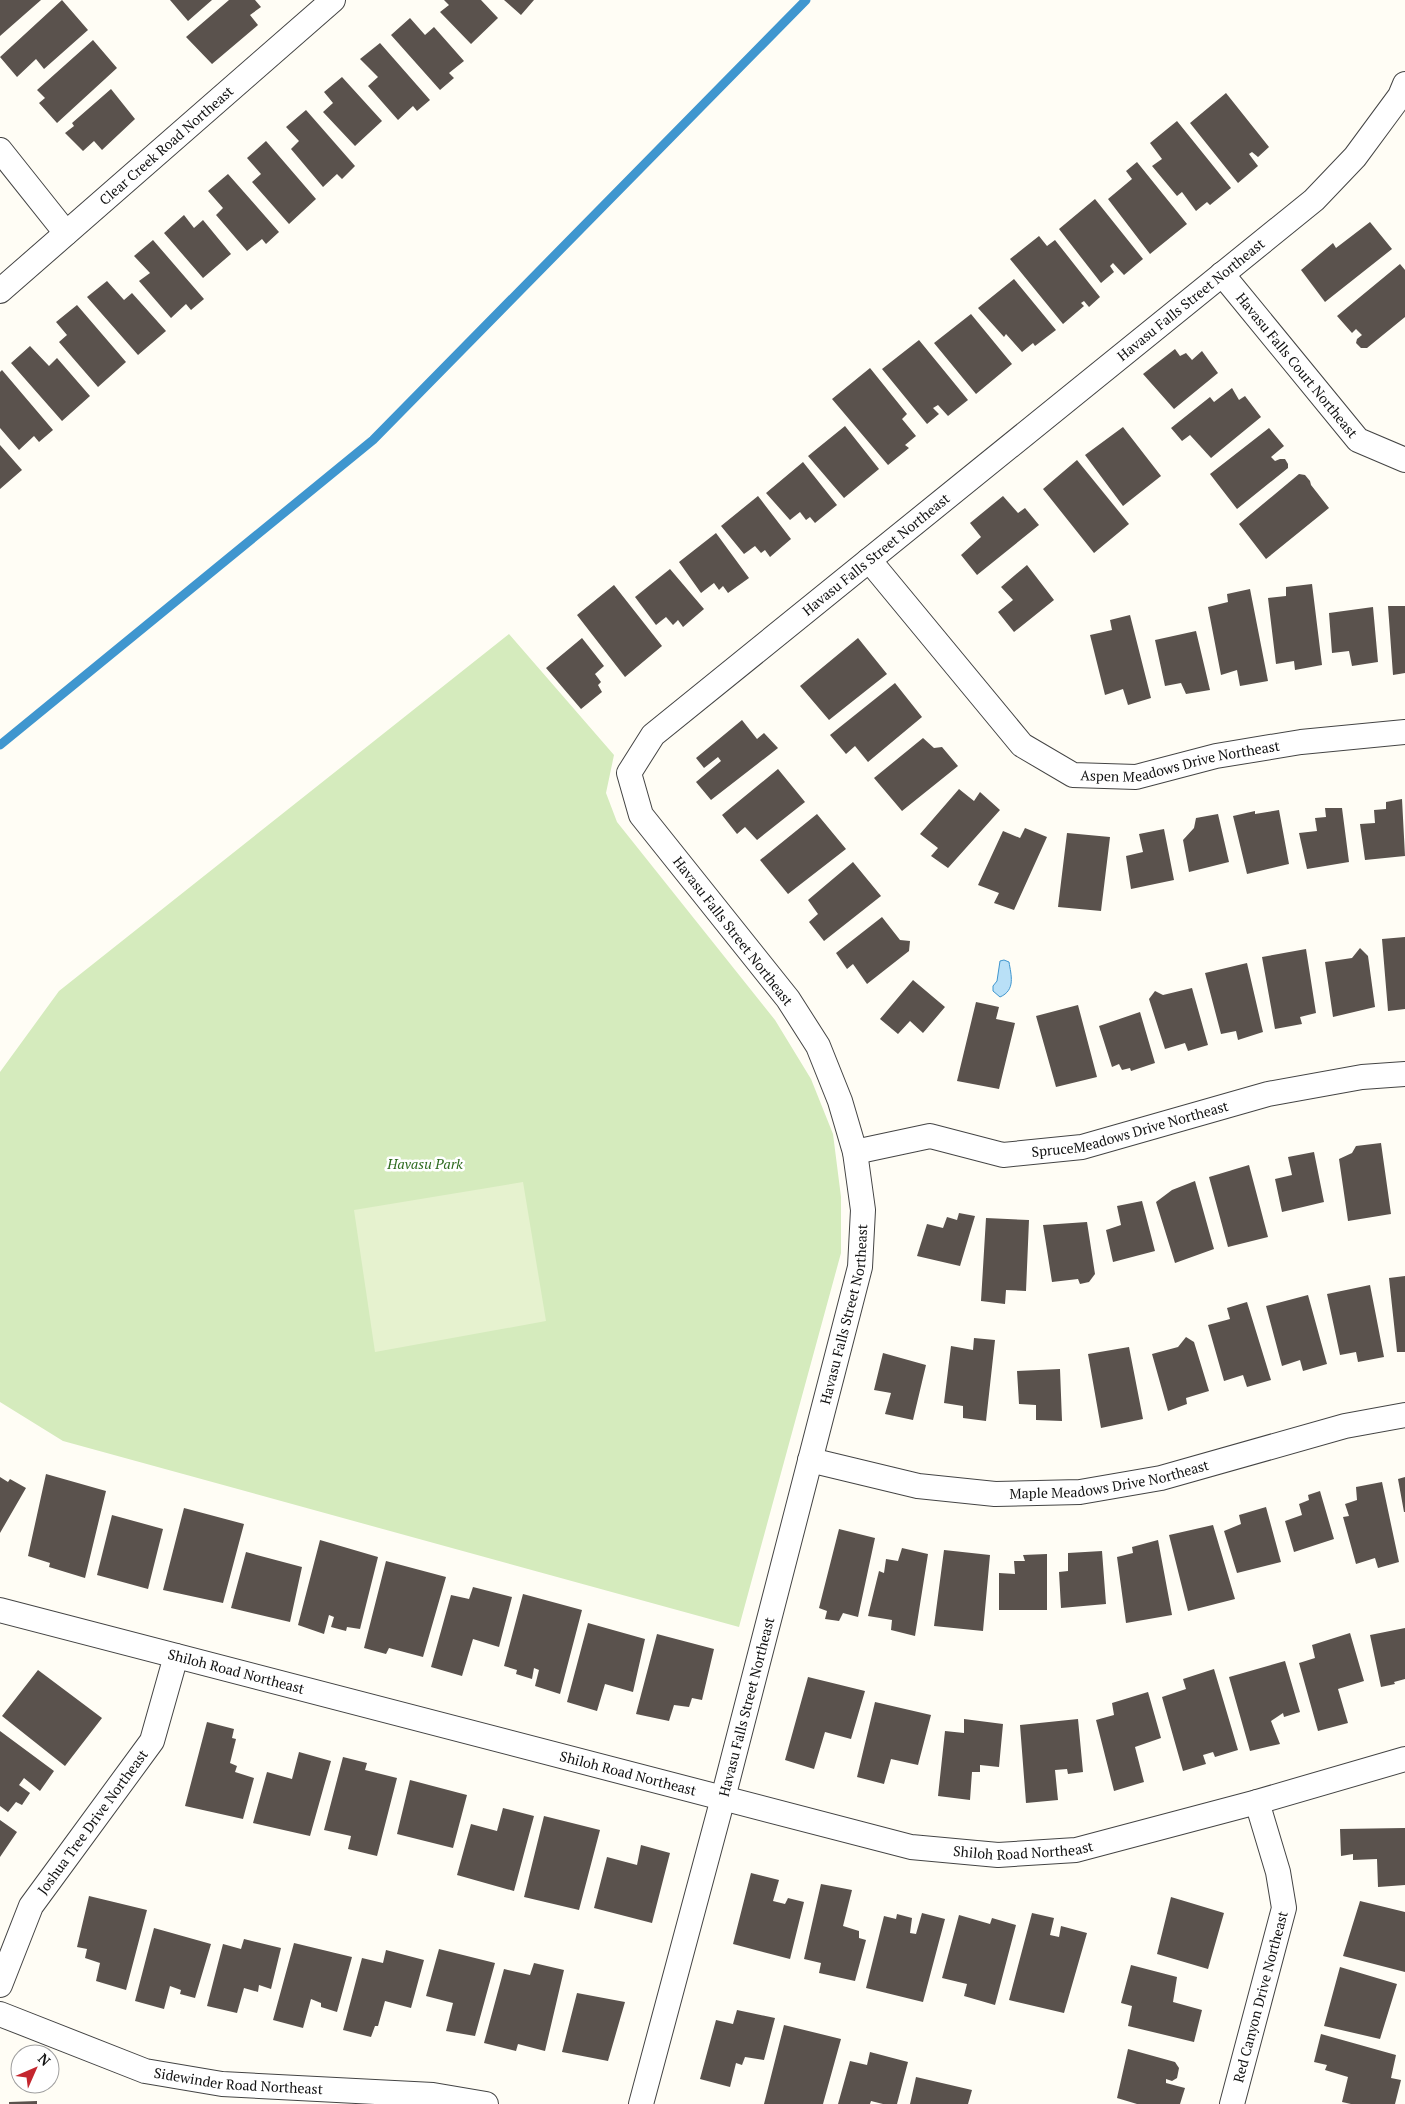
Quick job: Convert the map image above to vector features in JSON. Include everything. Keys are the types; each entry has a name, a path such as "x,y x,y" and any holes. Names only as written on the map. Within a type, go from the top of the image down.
{"street":[{"name":"Clear Creek Road Northeast","path":"0,291 333,0"},
{"name":"Havasu Falls Street Northeast","path":"641,2104 723,1798 860,1267 863,1210 855,1152 840,1101 818,1046 788,999 641,815 629,773 653,735 1314,200 1355,157 1400,96 1405,84"},
{"path":"0,150 66,233"},
{"name":"Havasu Falls Court Northeast","path":"1222,274 1358,440 1405,460"},
{"name":"Aspen Meadows Drive Northeast","path":"869,560 1022,746 1073,775 1136,777 1226,755 1301,742 1405,732"},
{"name":"SpruceMeadows Drive Northeast","path":"855,1152 930,1136 1003,1155 1082,1147 1268,1094 1362,1077 1405,1074"},
{"name":"Maple Meadows Drive Northeast","path":"810,1460 918,1486 995,1494 1080,1492 1161,1478 1345,1426 1405,1415"},
{"name":"Shiloh Road Northeast","path":"0,1610 911,1847 998,1856 1076,1850 1257,1802 1405,1759"},
{"name":"Joshua Tree Drive Northeast","path":"0,1985 31,1906 152,1741 176,1656"},
{"name":"Red Canyon Drive Northeast","path":"1232,2104 1284,1908 1278,1872 1257,1802"},
{"name":"Sidewinder Road Northeast","path":"0,2014 145,2070 222,2084 433,2095 486,2104"}],"green space":[{"name":"Havasu Park","path":"509,634 614,755 606,793 617,822 775,1020 811,1079 833,1134 841,1197 841,1253 739,1627 63,1441 0,1402 0,1072 59,991"},
{"path":"523,1182 546,1321 375,1352 354,1210"}],"water":[{"path":"1000,961 1009,962 1011,982 1008,990 1000,997 993,991 993,986 997,981"}],"building":[{"path":"0,0 41,0 0,36"},
{"path":"62,0 88,30 44,69 36,59 17,77 0,57"},
{"path":"170,0 212,0 188,21"},
{"path":"229,0 255,0 261,7 250,15 258,25 212,64 186,37"},
{"path":"444,0 481,0 498,18 471,44 440,12 449,5"},
{"path":"504,0 534,0 521,15"},
{"path":"410,18 425,35 434,27 464,61 449,73 454,78 440,90 391,35"},
{"path":"93,40 117,68 57,123 39,103 45,98 37,90"},
{"path":"380,43 430,100 417,111 413,106 398,120 368,86 378,77 360,59"},
{"path":"342,77 382,121 355,146 323,112 333,103 324,92"},
{"path":"111,89 135,119 102,150 94,141 83,151 65,133 74,126 72,123"},
{"path":"1226,93 1269,147 1258,157 1252,152 1249,154 1258,166 1238,183 1190,123"},
{"path":"306,110 355,166 342,179 337,174 323,187 291,149 299,141 286,127"},
{"path":"1177,121 1231,188 1210,205 1207,202 1196,211 1182,192 1177,196 1152,166 1162,159 1150,143"},
{"path":"266,141 316,199 289,224 252,182 261,174 247,158"},
{"path":"1137,162 1187,224 1150,254 1108,199 1132,179 1126,171"},
{"path":"228,174 279,232 266,244 262,239 247,251 216,215 223,208 208,191"},
{"path":"1095,199 1143,259 1124,275 1113,263 1110,266 1114,272 1101,283 1059,229"},
{"path":"184,215 194,228 203,220 231,254 203,278 164,233"},
{"path":"1370,222 1392,249 1325,302 1301,270 1333,243 1336,248"},
{"path":"1039,236 1047,246 1055,240 1100,297 1089,307 1084,301 1081,303 1084,306 1063,324 1010,259"},
{"path":"153,240 204,299 191,310 186,304 171,318 139,281 150,273 134,256"},
{"path":"1400,264 1405,270 1405,317 1367,348 1361,348 1356,343 1357,339 1362,335 1356,329 1352,333 1337,316"},
{"path":"1014,279 1056,330 1035,346 1033,343 1022,352 1006,334 1004,337 978,308"},
{"path":"107,281 124,300 132,293 166,331 138,355 87,297"},
{"path":"77,305 126,362 98,387 59,342 67,335 56,322"},
{"path":"971,314 1012,364 976,394 934,343"},
{"path":"919,340 968,400 948,416 938,405 933,408 939,414 927,424 882,369"},
{"path":"30,346 49,366 57,358 90,396 62,421 11,363"},
{"path":"1175,349 1180,356 1186,353 1192,360 1202,351 1218,373 1174,409 1143,374"},
{"path":"870,368 907,414 902,419 916,436 905,445 909,448 888,465 832,399"},
{"path":"2,370 53,430 39,442 34,436 19,450 0,428 0,372"},
{"path":"1232,388 1239,400 1245,396 1261,417 1211,458 1190,435 1182,441 1171,428 1210,397 1214,402"},
{"path":"845,426 879,469 844,498 808,456"},
{"path":"1123,427 1161,476 1123,506 1085,455"},
{"path":"1269,428 1284,446 1271,457 1275,461 1285,459 1288,468 1237,509 1210,474"},
{"path":"0,445 22,470 0,489"},
{"path":"1077,460 1129,524 1094,553 1043,489"},
{"path":"803,462 837,505 815,523 810,517 806,520 800,512 790,520 766,493"},
{"path":"1299,474 1305,475 1329,508 1266,559 1239,524"},
{"path":"758,496 791,539 770,557 765,550 761,553 755,546 744,554 721,526"},
{"path":"1003,496 1018,513 1025,508 1039,525 977,575 961,555 981,537 970,523"},
{"path":"716,533 749,578 728,593 723,586 719,590 714,583 701,593 679,562"},
{"path":"1027,565 1054,600 1014,632 998,612 1013,600 1001,587"},
{"path":"670,569 704,609 683,627 678,620 673,625 666,617 656,625 635,597"},
{"path":"1312,584 1322,665 1295,670 1294,661 1276,664 1268,598 1286,596 1286,587"},
{"path":"614,585 662,646 625,677 577,615"},
{"path":"1250,589 1268,681 1240,686 1237,670 1221,675 1208,607 1228,602 1227,594"},
{"path":"1388,606 1405,606 1405,673 1393,675"},
{"path":"1373,607 1378,662 1352,666 1349,651 1332,653 1329,613"},
{"path":"1130,615 1151,698 1128,705 1123,689 1105,695 1090,635 1112,630 1110,620"},
{"path":"1196,631 1210,690 1186,694 1181,683 1165,686 1155,640"},
{"path":"582,638 604,666 595,674 601,682 598,685 602,692 581,709 546,668"},
{"path":"858,638 887,674 829,720 800,686"},
{"path":"895,683 922,717 868,762 855,746 846,754 830,735"},
{"path":"742,720 757,739 764,733 778,748 711,800 696,782 721,761 718,757 704,768 696,758"},
{"path":"923,738 934,748 942,747 958,766 902,811 874,778"},
{"path":"778,769 805,802 757,840 745,827 737,834 722,815"},
{"path":"959,789 974,801 980,792 1000,810 948,868 931,856 938,848 920,834"},
{"path":"1402,799 1405,856 1365,860 1360,824 1375,823 1374,810 1386,809 1386,802"},
{"path":"1325,808 1342,808 1349,862 1307,869 1299,833 1317,831 1315,818 1326,817"},
{"path":"1279,810 1289,864 1247,874 1233,816 1255,811 1255,814"},
{"path":"817,814 846,849 788,894 760,860"},
{"path":"1218,814 1229,862 1189,872 1183,840 1194,828 1196,818"},
{"path":"1025,828 1047,837 1014,910 994,903 999,893 978,885 1003,831 1020,838"},
{"path":"1164,829 1174,880 1131,889 1126,856 1143,852 1139,834"},
{"path":"1067,833 1110,837 1101,911 1058,907"},
{"path":"853,862 881,896 824,941 809,922 818,914 808,900"},
{"path":"882,917 900,940 910,941 909,951 867,984 853,964 847,969 836,953"},
{"path":"1405,937 1405,1009 1388,1011 1382,939"},
{"path":"1360,948 1368,956 1375,1007 1333,1017 1325,962 1352,958"},
{"path":"1306,949 1316,1013 1300,1017 1302,1024 1275,1029 1262,957"},
{"path":"1247,963 1263,1032 1238,1040 1236,1031 1221,1034 1205,973"},
{"path":"913,980 945,1007 923,1033 910,1021 898,1034 880,1019"},
{"path":"1192,988 1208,1045 1188,1051 1185,1043 1165,1049 1149,999 1155,991 1163,995"},
{"path":"976,1002 999,1007 996,1019 1015,1023 999,1089 957,1081"},
{"path":"1078,1005 1097,1077 1056,1087 1036,1016"},
{"path":"1140,1012 1155,1063 1131,1071 1130,1068 1122,1070 1119,1064 1112,1067 1099,1026"},
{"path":"1381,1143 1391,1214 1348,1221 1339,1159 1352,1153 1356,1146"},
{"path":"1314,1152 1324,1202 1282,1212 1275,1179 1292,1175 1288,1157"},
{"path":"1249,1165 1268,1237 1228,1247 1209,1177"},
{"path":"1195,1181 1214,1249 1175,1263 1156,1202 1172,1190"},
{"path":"1142,1201 1155,1251 1113,1262 1106,1230 1121,1225 1117,1206"},
{"path":"959,1213 975,1216 960,1266 917,1256 927,1224 943,1228 947,1217 957,1220"},
{"path":"986,1218 1029,1220 1026,1291 1006,1290 1005,1304 981,1301"},
{"path":"1087,1222 1095,1274 1089,1282 1080,1284 1078,1279 1052,1282 1043,1225"},
{"path":"1405,1276 1405,1352 1397,1352 1389,1278"},
{"path":"1370,1285 1384,1357 1358,1362 1356,1352 1340,1355 1327,1294"},
{"path":"1308,1295 1327,1364 1303,1371 1300,1360 1282,1366 1266,1306"},
{"path":"1247,1302 1271,1380 1247,1387 1243,1375 1224,1381 1208,1325 1230,1319 1227,1308"},
{"path":"1186,1337 1194,1342 1209,1391 1186,1398 1187,1404 1168,1411 1152,1354 1178,1347"},
{"path":"974,1338 995,1340 986,1421 963,1418 963,1406 944,1403 951,1346 973,1350"},
{"path":"1129,1347 1143,1419 1101,1428 1088,1354"},
{"path":"883,1353 926,1365 913,1420 885,1414 891,1393 874,1390"},
{"path":"1060,1369 1062,1421 1036,1420 1036,1405 1019,1404 1017,1371"},
{"path":"46,1474 106,1491 85,1578 49,1567 50,1563 28,1556"},
{"path":"0,1477 8,1482 10,1479 26,1488 0,1533"},
{"path":"1405,1477 1405,1512 1404,1512 1398,1479"},
{"path":"1382,1482 1399,1562 1378,1568 1375,1558 1356,1564 1343,1517 1349,1516 1345,1504 1357,1500 1356,1487"},
{"path":"1320,1491 1334,1539 1294,1552 1285,1521 1302,1515 1299,1504 1309,1500 1308,1495"},
{"path":"1266,1507 1281,1562 1237,1573 1224,1531 1241,1524 1239,1515"},
{"path":"184,1508 244,1524 223,1603 163,1590"},
{"path":"112,1515 163,1529 148,1589 97,1575"},
{"path":"1213,1525 1235,1599 1188,1611 1169,1535"},
{"path":"839,1529 875,1538 858,1617 843,1613 839,1621 825,1619 827,1611 819,1608"},
{"path":"320,1540 378,1557 360,1629 347,1627 346,1631 331,1627 334,1617 329,1615 324,1634 298,1625"},
{"path":"1158,1540 1172,1615 1126,1623 1117,1557 1133,1553 1132,1547"},
{"path":"902,1548 928,1554 915,1636 891,1630 892,1620 868,1616 879,1571 884,1573 886,1559 898,1561"},
{"path":"944,1550 990,1555 983,1631 934,1626"},
{"path":"1102,1551 1106,1604 1061,1608 1059,1572 1068,1571 1068,1553"},
{"path":"246,1552 302,1567 290,1622 231,1608"},
{"path":"1047,1554 1047,1610 999,1610 999,1573 1015,1574 1014,1561 1025,1561 1023,1555"},
{"path":"386,1561 446,1577 423,1657 389,1648 386,1654 364,1648"},
{"path":"473,1587 512,1597 499,1647 473,1639 462,1676 431,1667 451,1595 469,1599"},
{"path":"523,1594 582,1610 560,1694 535,1686 539,1670 534,1668 532,1679 516,1674 517,1670 504,1666"},
{"path":"588,1623 645,1639 633,1692 605,1684 597,1711 567,1702"},
{"path":"1405,1628 1405,1679 1394,1682 1395,1684 1381,1687 1370,1635"},
{"path":"1350,1633 1364,1681 1338,1689 1348,1723 1318,1731 1299,1663 1315,1658 1312,1645"},
{"path":"657,1634 714,1649 702,1700 692,1698 689,1707 674,1705 669,1721 636,1714"},
{"path":"1285,1661 1300,1712 1284,1717 1283,1713 1271,1721 1280,1744 1250,1751 1229,1677"},
{"path":"1214,1669 1238,1750 1215,1757 1213,1752 1203,1755 1206,1764 1183,1771 1162,1697 1186,1689 1183,1679"},
{"path":"38,1670 102,1718 65,1766 2,1716"},
{"path":"808,1677 865,1691 851,1739 825,1732 814,1769 785,1760"},
{"path":"1148,1692 1161,1738 1135,1747 1144,1782 1114,1791 1096,1720 1114,1715 1112,1703"},
{"path":"875,1702 931,1715 918,1765 891,1759 884,1784 857,1777"},
{"path":"964,1719 1003,1724 999,1767 980,1765 980,1772 972,1772 970,1800 938,1796 945,1731 964,1733"},
{"path":"1078,1719 1083,1772 1068,1774 1067,1769 1055,1770 1058,1800 1026,1803 1020,1725"},
{"path":"207,1722 234,1729 232,1738 236,1739 230,1763 237,1766 235,1772 254,1778 243,1819 185,1806"},
{"path":"0,1731 54,1771 40,1791 24,1778 19,1785 30,1793 22,1805 16,1802 8,1812 0,1806"},
{"path":"299,1752 331,1761 310,1836 253,1823 267,1772 292,1779"},
{"path":"343,1757 367,1763 365,1770 397,1778 377,1856 348,1849 351,1836 324,1830"},
{"path":"410,1780 467,1795 453,1848 397,1834"},
{"path":"503,1808 534,1816 514,1891 457,1875 471,1824 497,1831"},
{"path":"544,1816 600,1830 579,1910 524,1897"},
{"path":"0,1820 17,1832 0,1857"},
{"path":"1405,1828 1405,1885 1378,1887 1377,1859 1353,1860 1353,1854 1341,1856 1340,1829"},
{"path":"641,1845 670,1853 652,1923 594,1908 607,1857 637,1865"},
{"path":"751,1873 779,1880 773,1901 785,1904 788,1898 804,1902 790,1959 733,1944"},
{"path":"821,1884 852,1890 843,1926 859,1931 859,1938 866,1940 855,1981 819,1973 821,1963 804,1959"},
{"path":"89,1896 147,1910 126,1990 96,1981 100,1963 85,1958 87,1949 77,1947"},
{"path":"1171,1897 1224,1913 1208,1969 1157,1954"},
{"path":"1360,1901 1405,1912 1405,1972 1343,1956"},
{"path":"922,1913 945,1919 923,2002 866,1988 884,1916 896,1919 897,1914 912,1918 910,1933 916,1934"},
{"path":"1032,1913 1054,1918 1050,1935 1059,1937 1061,1926 1087,1933 1064,2013 1009,2000"},
{"path":"959,1915 990,1924 992,1918 1016,1925 995,2005 964,1996 967,1984 942,1978"},
{"path":"154,1928 211,1944 195,1998 180,1994 181,1990 170,1986 164,2009 135,2001"},
{"path":"244,1939 281,1948 271,1989 259,1985 258,1992 244,1988 237,2013 207,2006 223,1944 241,1949"},
{"path":"294,1943 352,1957 337,2012 321,2007 321,2003 311,1999 303,2028 273,2020"},
{"path":"439,1949 495,1963 475,2036 446,2031 453,2003 426,1996"},
{"path":"386,1950 424,1960 411,2008 385,2001 378,2026 375,2026 371,2037 343,2030 362,1958 383,1963"},
{"path":"534,1963 564,1970 545,2051 518,2044 516,2051 484,2043 504,1969 530,1975"},
{"path":"1131,1965 1177,1977 1173,2002 1202,2010 1194,2042 1128,2026 1132,2006 1121,2003"},
{"path":"1340,1967 1397,1984 1380,2039 1324,2026"},
{"path":"577,1993 625,2002 608,2061 562,2052"},
{"path":"737,2010 775,2018 764,2060 745,2057 742,2065 736,2063 730,2087 700,2079 716,2020 733,2024"},
{"path":"784,2025 841,2039 823,2104 764,2104"},
{"path":"1321,2034 1396,2055 1391,2078 1401,2080 1395,2104 1351,2104 1342,2102 1348,2077 1325,2070 1327,2065 1314,2062"},
{"path":"1128,2049 1175,2062 1179,2068 1177,2078 1172,2081 1166,2079 1166,2083 1185,2088 1180,2104 1137,2104 1117,2098"},
{"path":"870,2052 908,2062 897,2104 883,2104 871,2101 870,2104 838,2104 850,2061 867,2065"},
{"path":"916,2077 972,2090 968,2104 910,2104"},
{"path":"37,2101 37,2104 9,2104 9,2102"}],"waterway":[{"path":"0,745 373,440 806,0"}]}
